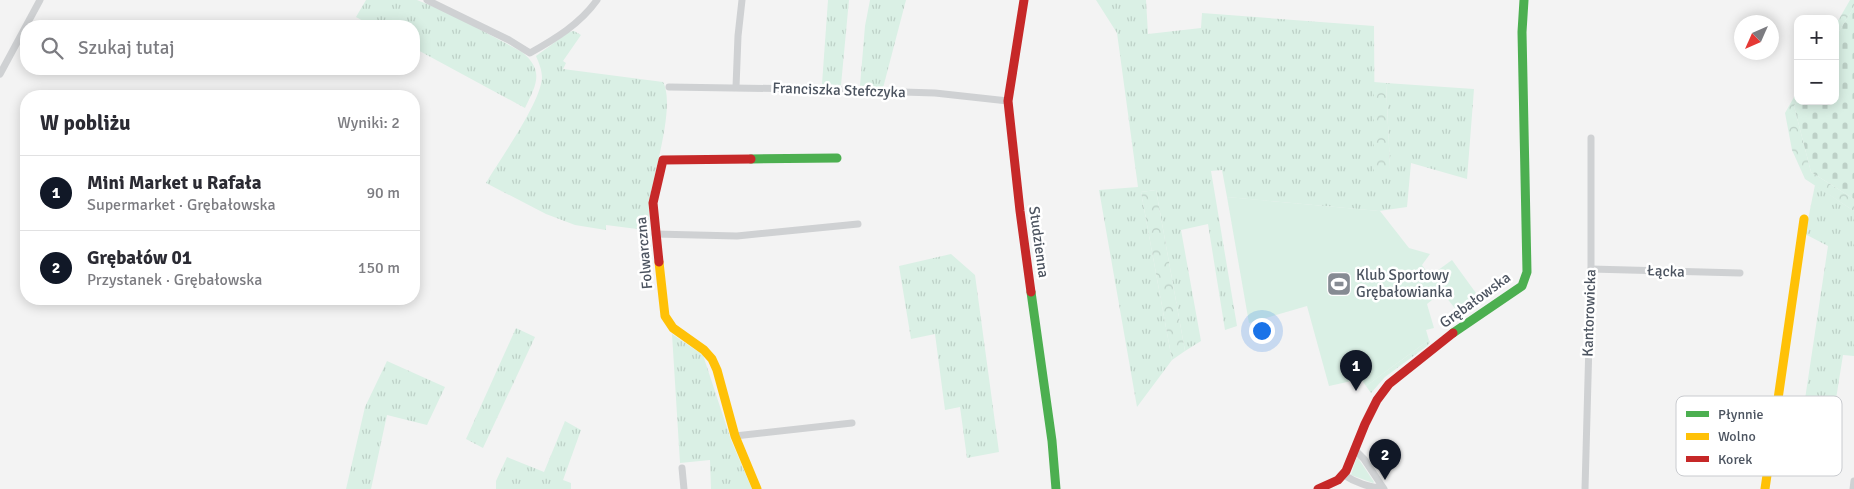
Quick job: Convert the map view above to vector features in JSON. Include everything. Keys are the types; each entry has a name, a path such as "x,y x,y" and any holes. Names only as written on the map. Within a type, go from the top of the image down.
{"street":[{"path":"29,20 40,0"},
{"path":"426,0 509,40 530,54 571,28 597,0"},
{"path":"736,87 738,36 742,0"},
{"name":"Studzienna","path":"1024,0 1008,101 1020,211 1052,441 1056,489"},
{"name":"Grębałowska","path":"1344,475 1365,424 1377,400 1389,384 1459,328 1522,286 1527,272 1522,32 1524,0"},
{"path":"0,74 20,37"},
{"name":"Franciszka Stefczyka","path":"669,87 736,87 936,93 1008,101"},
{"name":"Kantorowicka","path":"1585,489 1591,269 1591,138"},
{"name":"Folwarczna","path":"757,489 734,436 717,370 712,359 704,350 673,328 664,316 653,197 663,160 837,158"},
{"path":"1778,396 1804,219"},
{"path":"655,234 736,236 858,224"},
{"name":"Łącka","path":"1591,269 1740,273"},
{"path":"734,436 852,423"},
{"path":"1355,450 1362,455 1383,488"},
{"path":"682,468 684,489"},
{"path":"1318,489 1338,480 1344,475 1351,480 1374,488 1383,488"},
{"path":"1765,489 1767,476"},
{"path":"1853,489 1854,481"}],"green space":[{"path":"366,0 417,0 449,13 522,52 534,66 536,72 535,85 525,108 420,51 420,20 361,20 356,17"},
{"path":"828,0 849,0 841,85 822,84"},
{"path":"870,0 906,0 883,88 860,86 865,26"},
{"path":"1096,0 1146,0 1148,34 1201,28 1202,13 1374,26 1375,177 1390,167 1386,83 1474,89 1467,179 1411,163 1407,207 1379,211 1227,197 1222,170 1211,171 1237,326 1225,330 1208,224 1181,230 1201,341 1185,351 1156,190 1141,192 1172,360 1137,407 1099,190 1138,187 1117,33"},
{"path":"1850,0 1854,0 1854,7 1839,31 1839,19"},
{"path":"1854,7 1854,199 1811,172 1794,106 1839,105 1839,31"},
{"path":"574,31 581,35 563,61 566,63 563,69 663,82 667,107 665,124 651,191 649,221 645,230 606,225 606,230 575,225 546,214 486,183 527,116 540,89 542,75 536,56 569,32"},
{"path":"1374,82 1386,83 1390,167 1383,180 1374,177"},
{"path":"1794,97 1794,106 1811,172 1854,199 1854,211 1805,179 1792,150 1785,113"},
{"path":"1815,185 1854,211 1854,356 1843,355 1836,396 1805,396 1828,246 1805,234"},
{"path":"1156,190 1185,351 1172,360 1141,192"},
{"name":"Klub Sportowy Grębałowianka","path":"1227,197 1380,211 1409,248 1430,254 1422,265 1430,276 1452,260 1481,300 1461,316 1442,292 1427,304 1434,328 1426,330 1429,340 1366,386 1361,379 1329,386 1307,306 1249,323"},
{"path":"951,254 975,275 999,452 967,458 960,407 945,410 935,334 911,339 899,266"},
{"path":"516,328 535,337 483,448 466,439"},
{"path":"672,334 703,355 731,440 752,489 711,489 710,460 680,463"},
{"path":"1429,340 1430,342 1427,346 1385,377 1371,393 1366,386"},
{"path":"387,361 445,387 427,425 387,415 371,489 346,489 365,407"},
{"path":"565,421 581,430 563,480 571,483 571,489 496,489 496,481 507,457 544,472"},
{"path":"1358,458 1374,482 1373,483 1351,475"}],"traffic: fast":[{"path":"1453,333 1522,286 1527,272 1522,32 1524,0"},
{"path":"751,159 837,158"},
{"path":"1031,292 1052,441 1056,489"}],"traffic: slow":[{"path":"1778,396 1804,219"},
{"path":"659,262 665,316 673,328 704,350 712,359 717,370 735,436 757,489"},
{"path":"1765,489 1767,476"}],"traffic: jam":[{"path":"1024,0 1008,101 1031,292"},
{"path":"659,262 653,203 663,160 751,159"},
{"path":"1318,489 1338,480 1346,471 1365,424 1377,400 1389,384 1453,333"}],"place":[{"name":"Klub Sportowy Grębałowianka","path":"1339,284"},
{"name":"Mini Market u Rafała","path":"1356,391"},
{"name":"Grębałów 01","path":"1385,480"}]}
